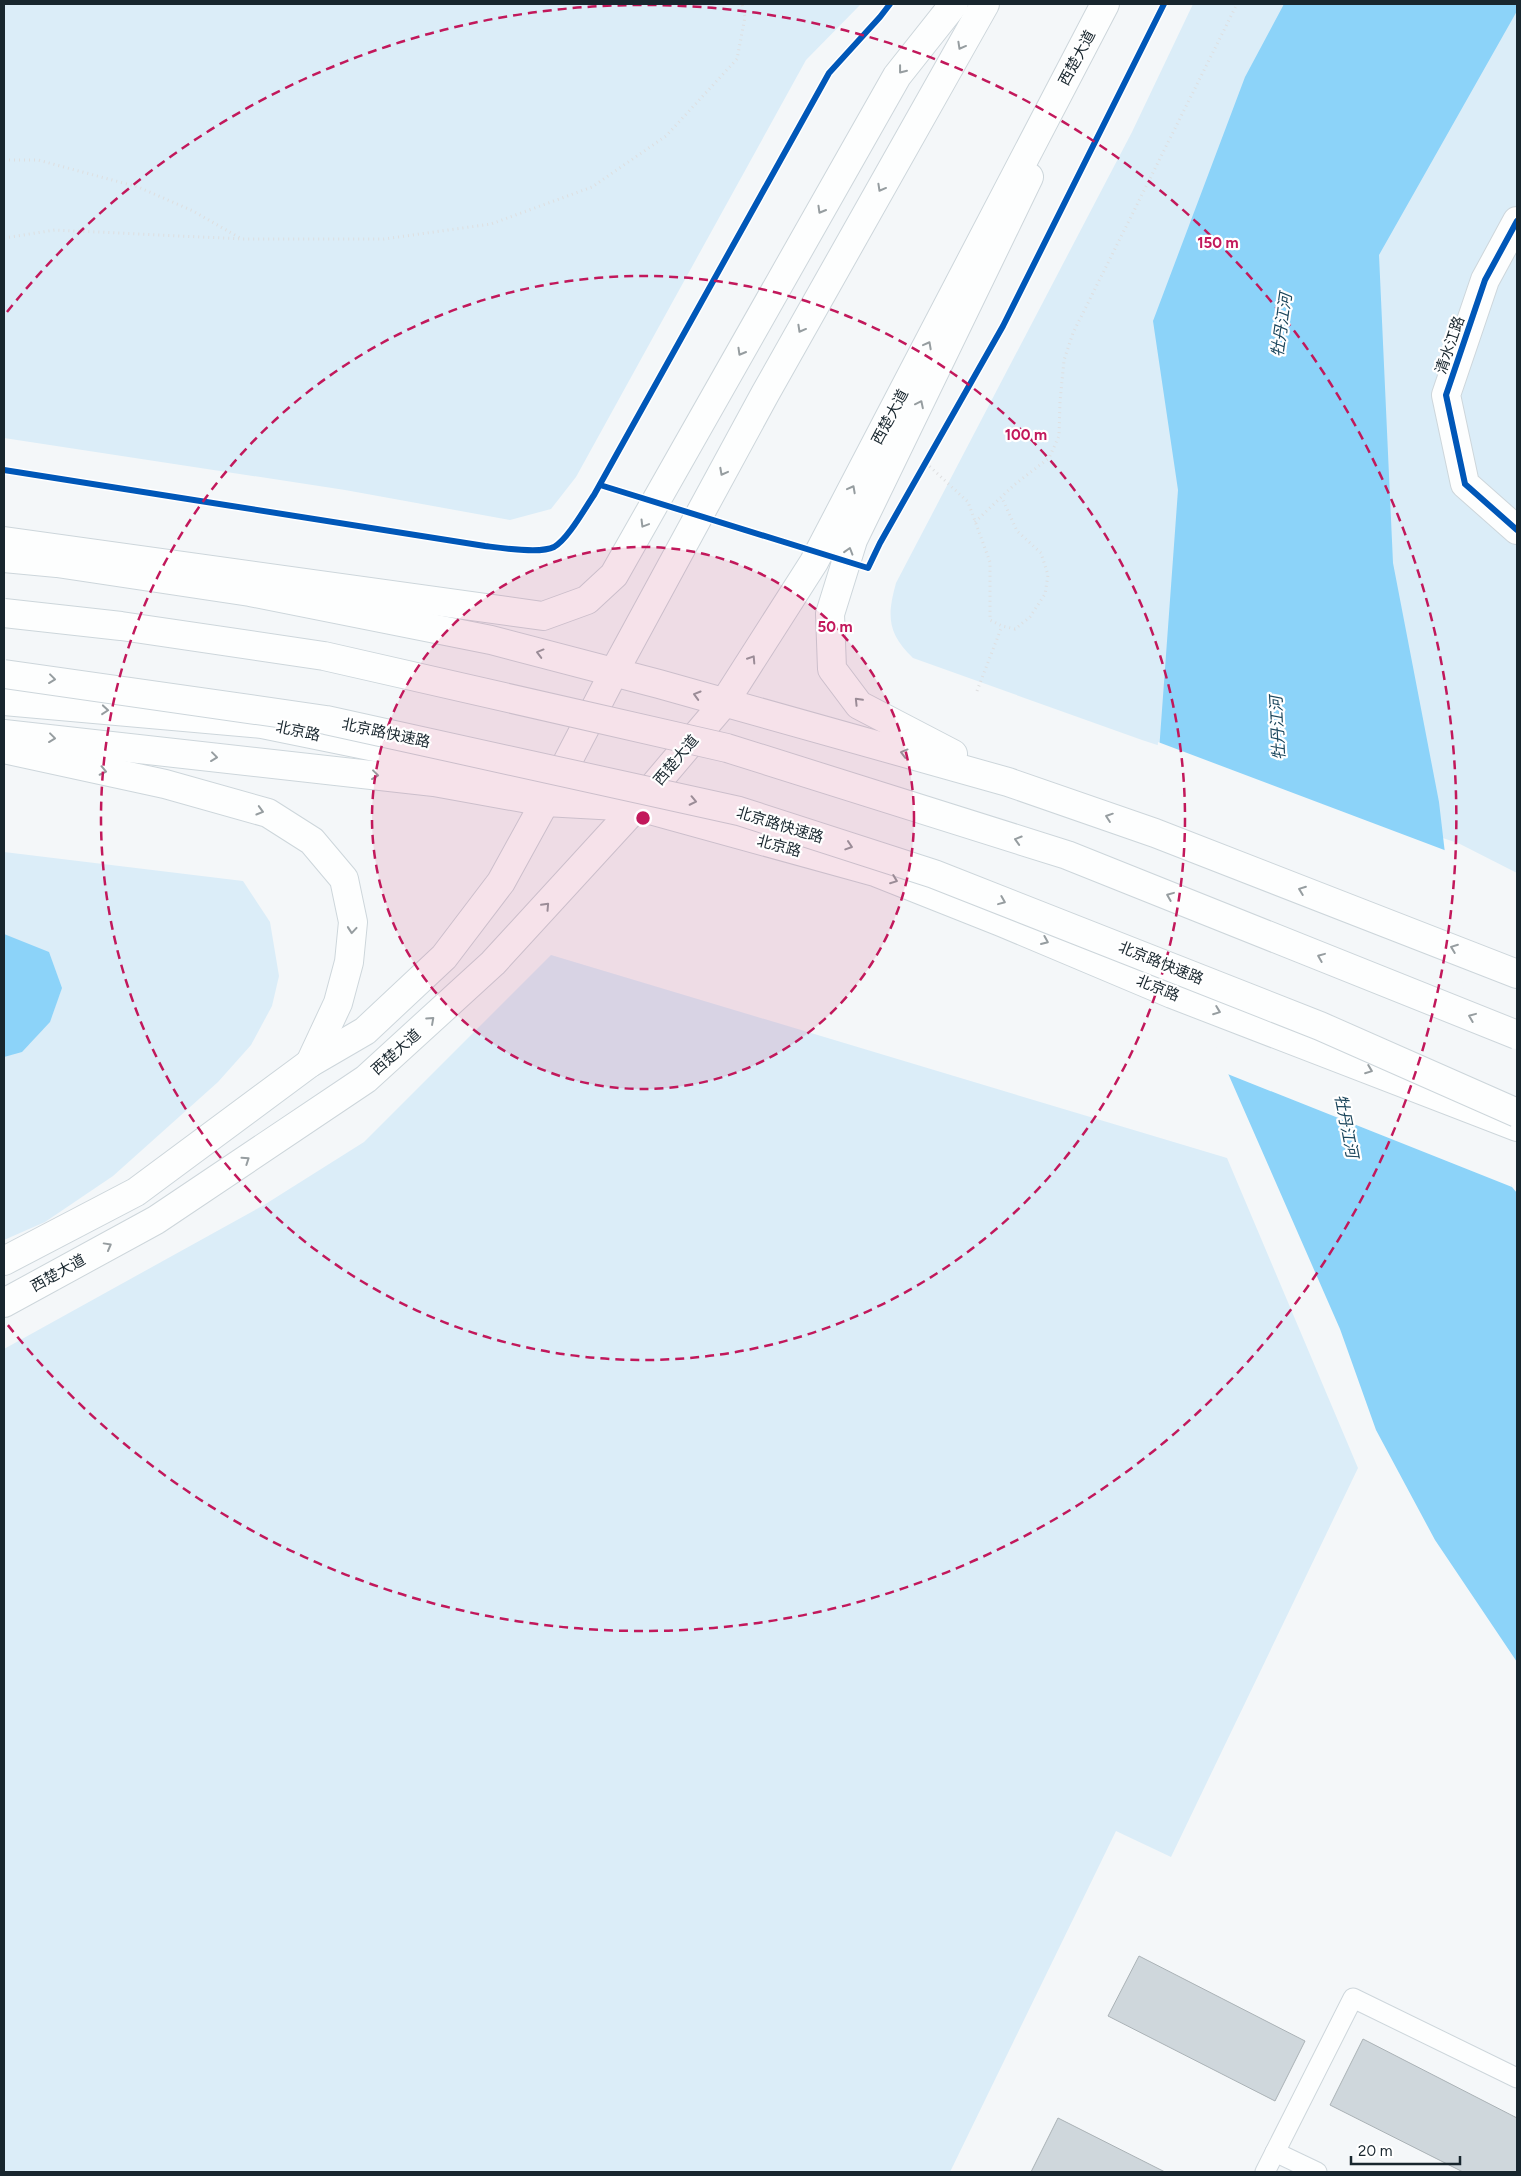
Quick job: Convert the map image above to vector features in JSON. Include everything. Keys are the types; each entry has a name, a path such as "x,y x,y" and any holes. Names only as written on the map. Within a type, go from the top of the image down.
{"main road":[{"path":"4,541 543,616 587,600 614,575 897,76 954,4"},
{"path":"4,1261 136,1192 310,1063 365,1031 444,957 501,882 765,394 985,4"},
{"name":"西楚大道","path":"4,1303 156,1220 366,1079 493,963 636,807 724,702 818,554 1106,4"},
{"path":"1008,782 859,705 832,669 830,614 853,540 1112,4"},
{"name":"清水江路","path":"1517,221 1485,280 1446,396 1465,484 1517,530"},
{"path":"4,549 250,592 491,640 724,702 1008,782 1155,833 1508,970"},
{"path":"4,558 57,563 250,592"},
{"path":"4,613 121,626 324,656 727,748 1067,855 1517,1035"},
{"name":"北京路快速路","path":"4,674 326,720 739,811 934,874 1320,1026 1517,1113"},
{"name":"北京路","path":"4,701 262,724 550,793 636,807 874,872 1001,922 1172,994 1517,1127"},
{"path":"4,734 434,782 550,793"},
{"path":"4,749 165,784 268,813 312,841 344,878 353,922 349,962 338,1003 310,1063"}],"lane":[{"path":"1265,2172 1353,1998 1517,2078"},
{"path":"1275,2152 1317,2172"}],"path":[{"path":"4,238 54,230 242,239 384,239 490,224 592,187 666,136 738,59 745,17 742,4"},
{"path":"975,522 1049,458 1059,436 1064,360 1073,333 1237,4"},
{"path":"4,160 38,160 138,187 192,211 242,239"},
{"path":"921,470 930,453"},
{"path":"925,462 968,502 990,562 990,620 1002,626 1015,629 1030,617 1045,594 1048,575 1041,553 1017,531 1002,498"},
{"path":"977,692 1002,626"}],"shaded area":[{"path":"4,4 861,4 806,60 576,477 551,509 510,520 345,490 4,438"},
{"path":"1193,4 1517,4 1517,873 1458,843 1142,740 913,658 898,640 891,624 891,605 896,583 1132,132"},
{"path":"4,852 243,881 270,922 279,976 272,1006 251,1045 218,1082 113,1176 45,1222 4,1240"},
{"path":"551,955 1227,1158 1358,1468 1171,1857 1116,1831 950,2172 4,2172 4,1349 264,1205 364,1142"}],"water":[{"name":"牡丹江河","path":"1284,4 1517,4 1517,11 1379,255 1393,563 1439,802 1467,1042 1512,1187 1517,1193 1517,1662 1435,1540 1376,1430 1340,1329 1223,1062 1158,765 1178,490 1153,321 1245,77"},
{"path":"4,934 49,952 62,988 50,1022 22,1052 4,1057"}],"pier":[{"path":"1158,742 1447,851 1470,1042 1510,1173 1512,1187 1225,1073 1220,1063 1156,765"}],"building":[{"path":"1139,1956 1305,2041 1275,2101 1108,2016"},
{"path":"1363,2039 1517,2118 1517,2172 1463,2172 1330,2105"},
{"path":"1058,2118 1165,2172 1031,2172"}],"cycle path":[{"path":"4,470 485,546 530,550 554,547 565,537 594,495 829,73 890,4"},
{"path":"600,485 868,568 880,543 1003,326 1164,4"},
{"path":"1517,221 1485,280 1446,395 1465,484 1517,530"}]}
